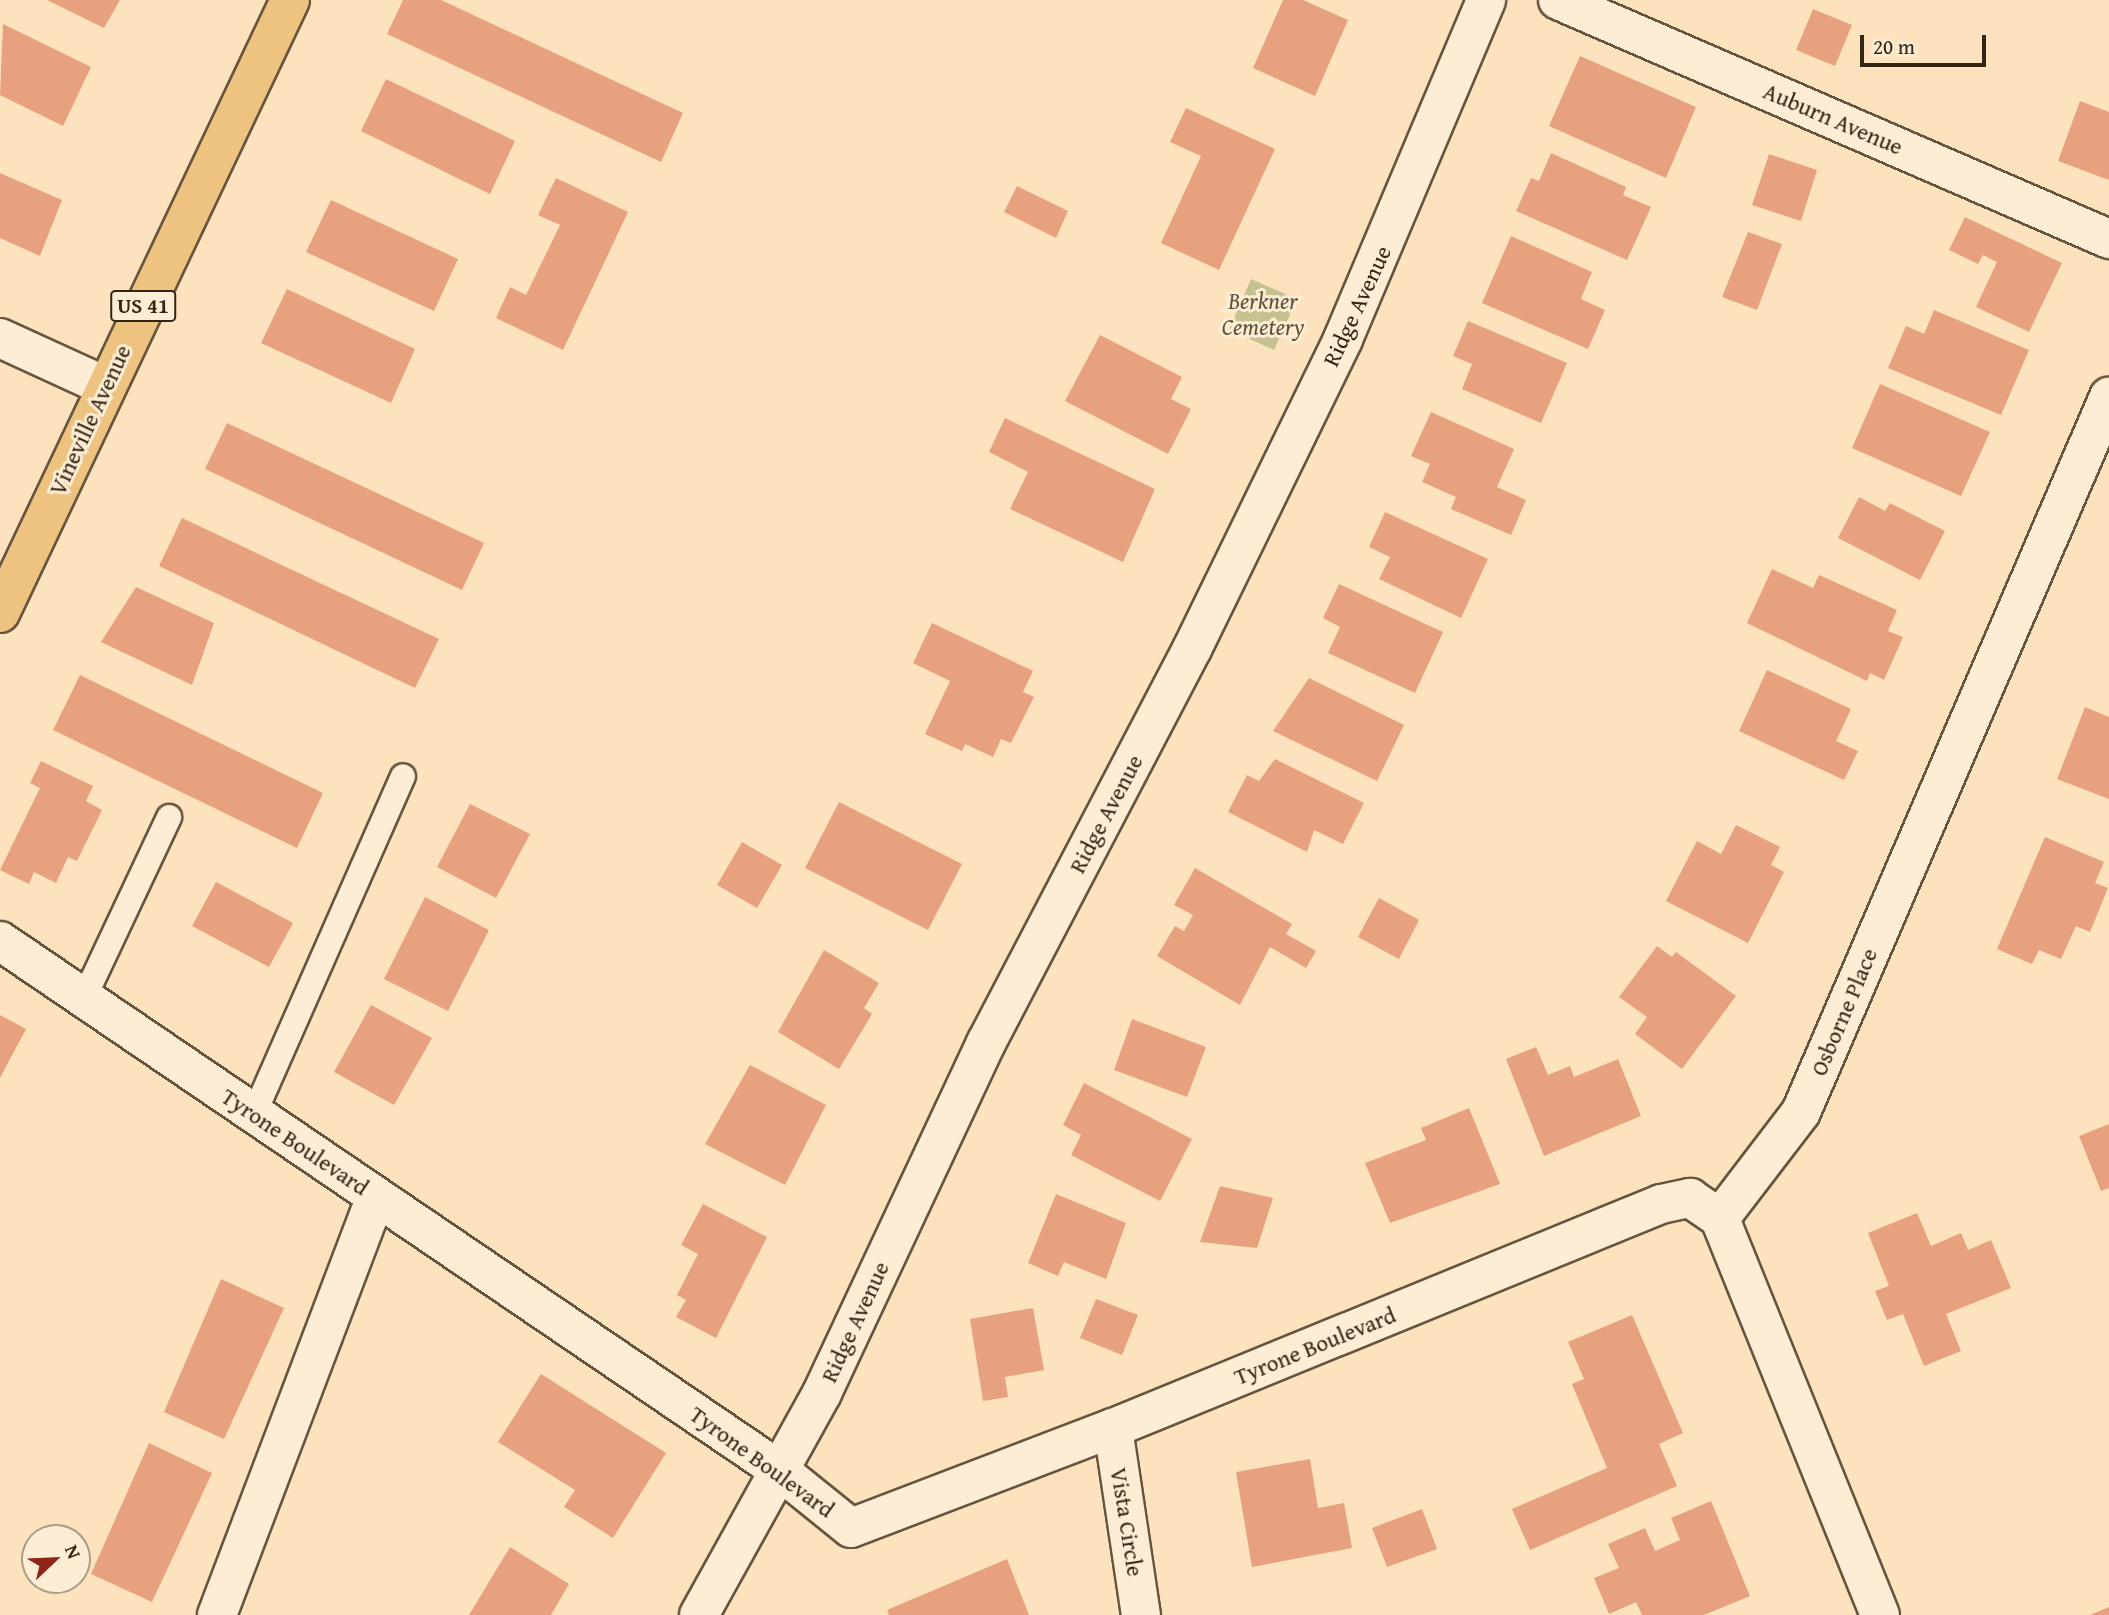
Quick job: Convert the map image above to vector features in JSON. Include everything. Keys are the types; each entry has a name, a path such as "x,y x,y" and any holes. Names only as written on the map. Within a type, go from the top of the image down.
{"main road":[{"name":"Vineville Avenue","path":"0,613 105,386 290,0"}],"street":[{"name":"Ridge Avenue","path":"699,1615 779,1470 986,1043 1192,649 1337,351 1486,0"},
{"name":"Auburn Avenue","path":"1558,0 2109,239"},
{"path":"0,338 105,386"},
{"name":"Osborne Place","path":"1720,1218 1801,1112 2109,397"},
{"name":"Tyrone Boulevard","path":"0,941 779,1470 851,1528 1113,1428 1661,1203 1690,1198 1720,1218"},
{"path":"217,1615 376,1197"},
{"path":"1720,1218 1880,1615"},
{"name":"Vista Circle","path":"1113,1428 1141,1615"}],"lane":[{"path":"254,1114 403,776"},
{"path":"84,998 169,817"}],"green space":[{"name":"Berkner Cemetery","path":"1251,279 1297,299 1274,350 1229,330"}],"building":[{"path":"47,0 120,0 104,28"},
{"path":"403,0 441,0 683,113 661,162 387,34"},
{"path":"1283,0 1303,0 1348,20 1315,96 1253,68"},
{"path":"1813,9 1852,25 1835,66 1796,50"},
{"path":"3,24 91,67 63,126 0,95"},
{"path":"1580,56 1696,107 1666,178 1549,126"},
{"path":"386,79 515,141 490,194 361,131"},
{"path":"2080,101 2109,112 2109,180 2058,161"},
{"path":"1186,108 1275,149 1219,270 1161,243 1201,156 1170,142"},
{"path":"1551,153 1626,187 1623,195 1651,207 1627,260 1516,211 1531,178 1539,181"},
{"path":"1769,154 1817,170 1801,221 1752,205"},
{"path":"0,173 62,200 40,256 0,238"},
{"path":"556,178 628,212 563,350 496,318 510,287 526,295 560,225 538,215"},
{"path":"1017,186 1068,211 1056,238 1004,212"},
{"path":"331,200 458,259 434,311 306,252"},
{"path":"1965,217 2062,263 2029,332 1976,307 1997,262 1983,255 1978,264 1949,250"},
{"path":"1748,232 1782,244 1757,310 1722,297"},
{"path":"1511,236 1592,272 1581,299 1605,310 1588,349 1482,303"},
{"path":"287,289 415,349 391,403 261,343"},
{"path":"1934,310 2029,350 2001,415 1888,368 1906,326 1924,334"},
{"path":"1468,321 1567,363 1541,423 1462,389 1472,364 1453,356"},
{"path":"1100,335 1182,377 1171,399 1191,409 1168,454 1065,401"},
{"path":"1880,384 1990,432 1961,496 1852,448"},
{"path":"1431,412 1514,449 1497,487 1526,500 1511,535 1451,509 1456,497 1422,482 1430,464 1411,456"},
{"path":"1005,418 1155,489 1123,562 1010,509 1028,472 989,452"},
{"path":"227,423 484,543 462,590 205,469"},
{"path":"1859,497 1885,511 1890,503 1945,531 1920,580 1838,538"},
{"path":"1385,512 1488,559 1461,618 1379,579 1390,557 1369,547"},
{"path":"182,518 439,639 415,688 159,566"},
{"path":"1772,569 1813,588 1819,575 1897,610 1888,631 1903,637 1884,680 1870,673 1867,681 1747,623"},
{"path":"1339,584 1443,632 1415,693 1328,653 1340,627 1323,618"},
{"path":"136,587 214,623 192,685 101,642"},
{"path":"932,623 1033,671 1023,692 1034,697 1011,743 1001,739 993,757 965,744 962,751 925,734 950,681 913,663"},
{"path":"1767,670 1851,709 1836,741 1858,751 1844,780 1739,731"},
{"path":"80,675 323,793 297,848 53,730"},
{"path":"1309,678 1404,725 1377,781 1273,731"},
{"path":"2085,707 2109,717 2109,799 2057,779"},
{"path":"1275,759 1364,803 1343,844 1314,830 1307,852 1228,812 1247,775 1259,781"},
{"path":"41,761 93,786 86,801 102,810 77,861 68,857 56,883 34,872 29,884 0,870 40,788 30,783"},
{"path":"839,802 962,864 928,930 805,868"},
{"path":"470,804 530,834 496,898 437,867"},
{"path":"1736,825 1780,847 1771,865 1784,872 1748,943 1666,901 1697,841 1721,854"},
{"path":"2045,837 2104,862 2095,883 2108,888 2090,932 2076,926 2061,959 2039,950 2032,964 1997,949"},
{"path":"742,842 782,865 757,908 717,885"},
{"path":"1195,868 1292,924 1286,934 1316,951 1306,968 1270,947 1240,1005 1157,956 1175,926 1184,931 1193,915 1174,905"},
{"path":"216,882 293,923 269,967 192,926"},
{"path":"425,897 489,930 448,1011 384,979"},
{"path":"1379,898 1419,920 1399,959 1358,937"},
{"path":"1657,946 1672,957 1676,952 1736,996 1682,1069 1635,1034 1647,1017 1619,997"},
{"path":"824,950 879,983 864,1008 872,1014 839,1069 778,1032"},
{"path":"371,1005 432,1038 394,1105 334,1072"},
{"path":"0,1015 26,1029 0,1078"},
{"path":"1132,1019 1206,1047 1187,1097 1114,1070"},
{"path":"1536,1047 1548,1075 1570,1066 1574,1077 1618,1059 1641,1116 1544,1156 1506,1059"},
{"path":"750,1065 826,1105 785,1185 705,1144"},
{"path":"1084,1083 1192,1139 1160,1201 1071,1155 1081,1135 1063,1125"},
{"path":"1469,1108 1500,1184 1390,1223 1365,1163 1426,1140 1421,1128"},
{"path":"2109,1124 2109,1188 2101,1191 2079,1136"},
{"path":"1220,1186 1273,1198 1257,1248 1200,1242"},
{"path":"1056,1194 1126,1223 1106,1279 1064,1262 1058,1276 1028,1263"},
{"path":"703,1204 767,1237 716,1338 676,1317 686,1300 677,1295 698,1254 681,1245"},
{"path":"1917,1213 1931,1246 1961,1233 1968,1250 1991,1240 2011,1288 1946,1314 1961,1351 1924,1366 1903,1314 1887,1320 1875,1291 1889,1286 1868,1233"},
{"path":"221,1279 284,1308 224,1439 164,1412"},
{"path":"1096,1299 1138,1315 1122,1355 1080,1338"},
{"path":"1033,1308 1044,1370 1005,1377 1008,1397 983,1401 970,1319"},
{"path":"1632,1315 1683,1433 1659,1444 1677,1486 1530,1550 1512,1509 1607,1468 1572,1384 1584,1379 1568,1342"},
{"path":"541,1374 666,1453 613,1538 564,1507 575,1490 498,1442"},
{"path":"149,1443 212,1473 152,1602 91,1574"},
{"path":"1310,1459 1318,1508 1344,1503 1352,1548 1252,1567 1236,1472"},
{"path":"1711,1501 1750,1596 1704,1615 1642,1615 1636,1602 1609,1614 1594,1578 1619,1568 1608,1544 1645,1528 1655,1551 1680,1540 1671,1518"},
{"path":"1422,1509 1437,1549 1387,1567 1372,1528"},
{"path":"510,1547 569,1584 551,1615 469,1615"},
{"path":"1007,1559 1029,1615 889,1615 887,1610"},
{"path":"2109,1607 2109,1615 2090,1615"}]}
